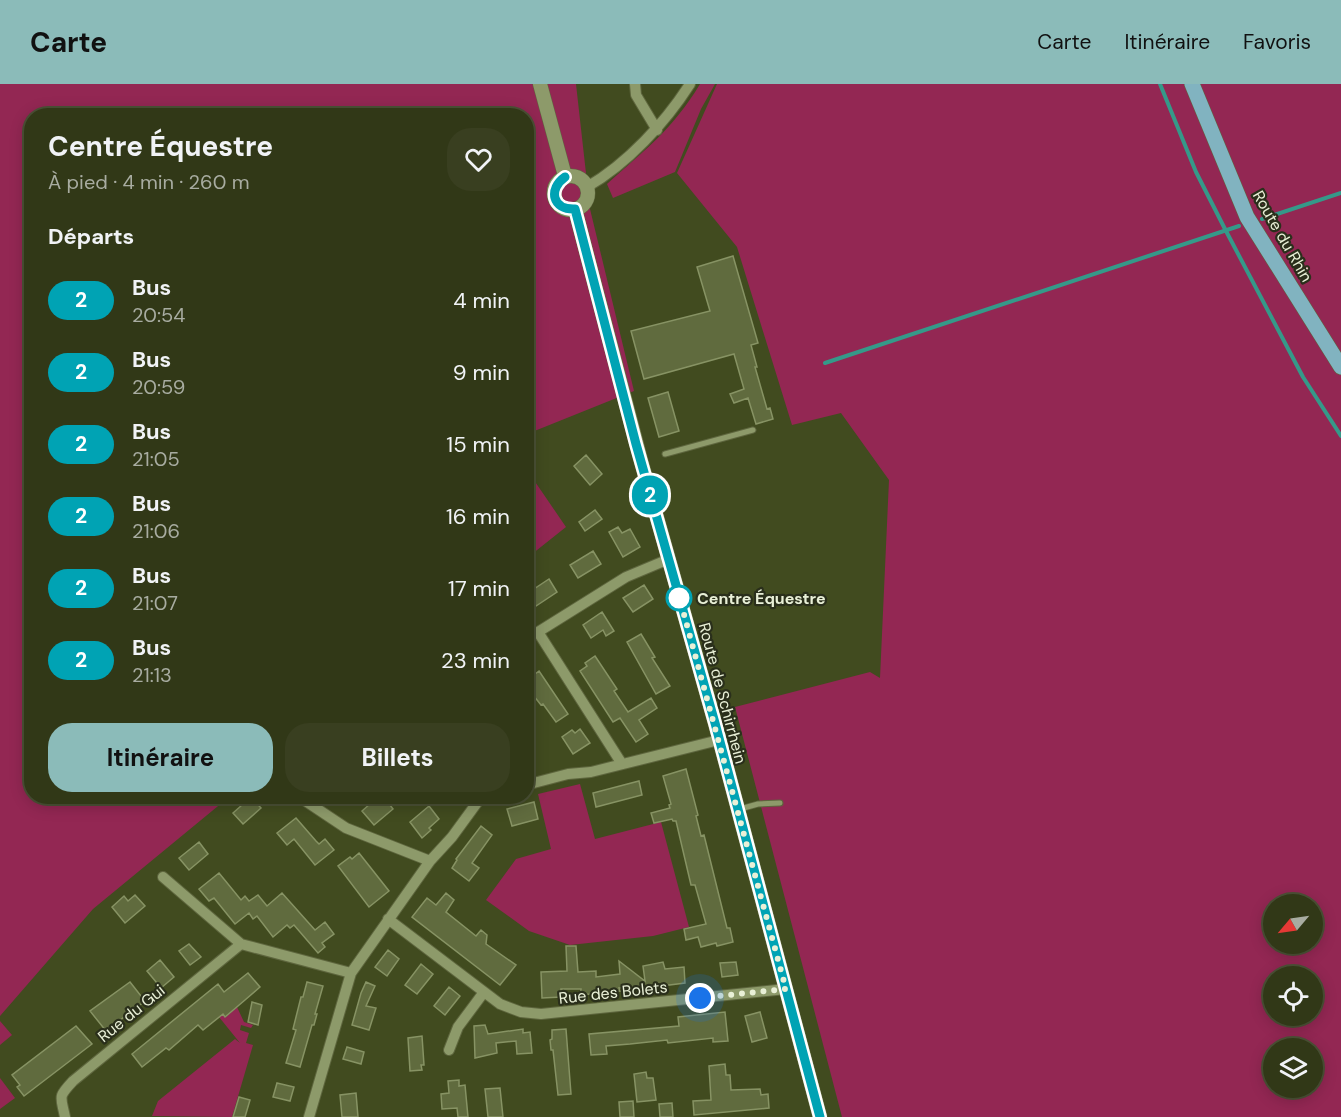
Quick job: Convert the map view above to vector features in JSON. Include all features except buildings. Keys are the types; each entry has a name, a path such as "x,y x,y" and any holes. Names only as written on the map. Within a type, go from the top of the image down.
{"main road":[{"name":"Route du Rhin","path":"1192,84 1248,217 1341,367"}],"street":[{"path":"540,84 565,177"},
{"path":"635,84 636,95 657,130"},
{"path":"587,187 600,179 657,130 690,84"},
{"path":"565,177 576,177 582,180 587,187 587,198 575,209 560,206 555,198 554,190 557,182 565,177"},
{"name":"Route de Schirrhein","path":"575,209 636,444 719,740 820,1117"},
{"path":"622,765 538,632 626,577 669,559"},
{"path":"534,783 568,774 591,772 622,765 719,740"},
{"path":"310,804 346,828 430,861"},
{"path":"309,1117 351,973 430,861 452,837 473,804"},
{"path":"163,877 241,944 351,973"},
{"name":"Rue des Bolets","path":"388,919 500,1004 521,1012 542,1014 786,989"},
{"name":"Rue du Gui","path":"65,1117 60,1101 62,1094 73,1081 241,944"},
{"path":"449,1050 458,1027 484,992"}],"lane":[{"path":"665,454 753,430"},
{"path":"738,810 758,804 780,803"}],"shaded area":[{"path":"0,84 576,84 590,209 634,391 534,431 534,108 24,108 24,804 220,804 93,909 0,1016"},
{"path":"700,84 715,84 701,109 675,172 613,198 607,184 669,126"},
{"path":"717,84 1341,84 1341,1117 842,1117 735,707 870,672 880,678 889,480 841,413 792,425 737,247 677,173"},
{"path":"534,480 566,527 534,552"},
{"path":"580,784 595,839 661,822 689,927 653,936 570,945 529,931 486,900 516,859 551,849 538,794"},
{"path":"237,1007 244,1022 253,1025 251,1028 241,1025 240,1030 249,1033 246,1043 253,1045 232,1117 152,1116 158,1101 235,1039 240,1043 219,1017 223,1014 226,1017"},
{"path":"0,1021 12,1035 0,1045"},
{"path":"0,1078 15,1098 0,1109"}],"waterway":[{"path":"1160,84 1196,172 1226,231 1303,377 1341,436"},
{"path":"1262,219 1341,193"},
{"path":"825,363 1239,226"}],"bus line":[{"name":"2","path":"565,177 557,182 554,190 555,198 560,206 575,209 636,444 715,723 820,1117"}],"place":[{"name":"Centre Équestre","path":"679,598"}],"route":[{"path":"679,598 679,596 786,989 700,998"}]}
